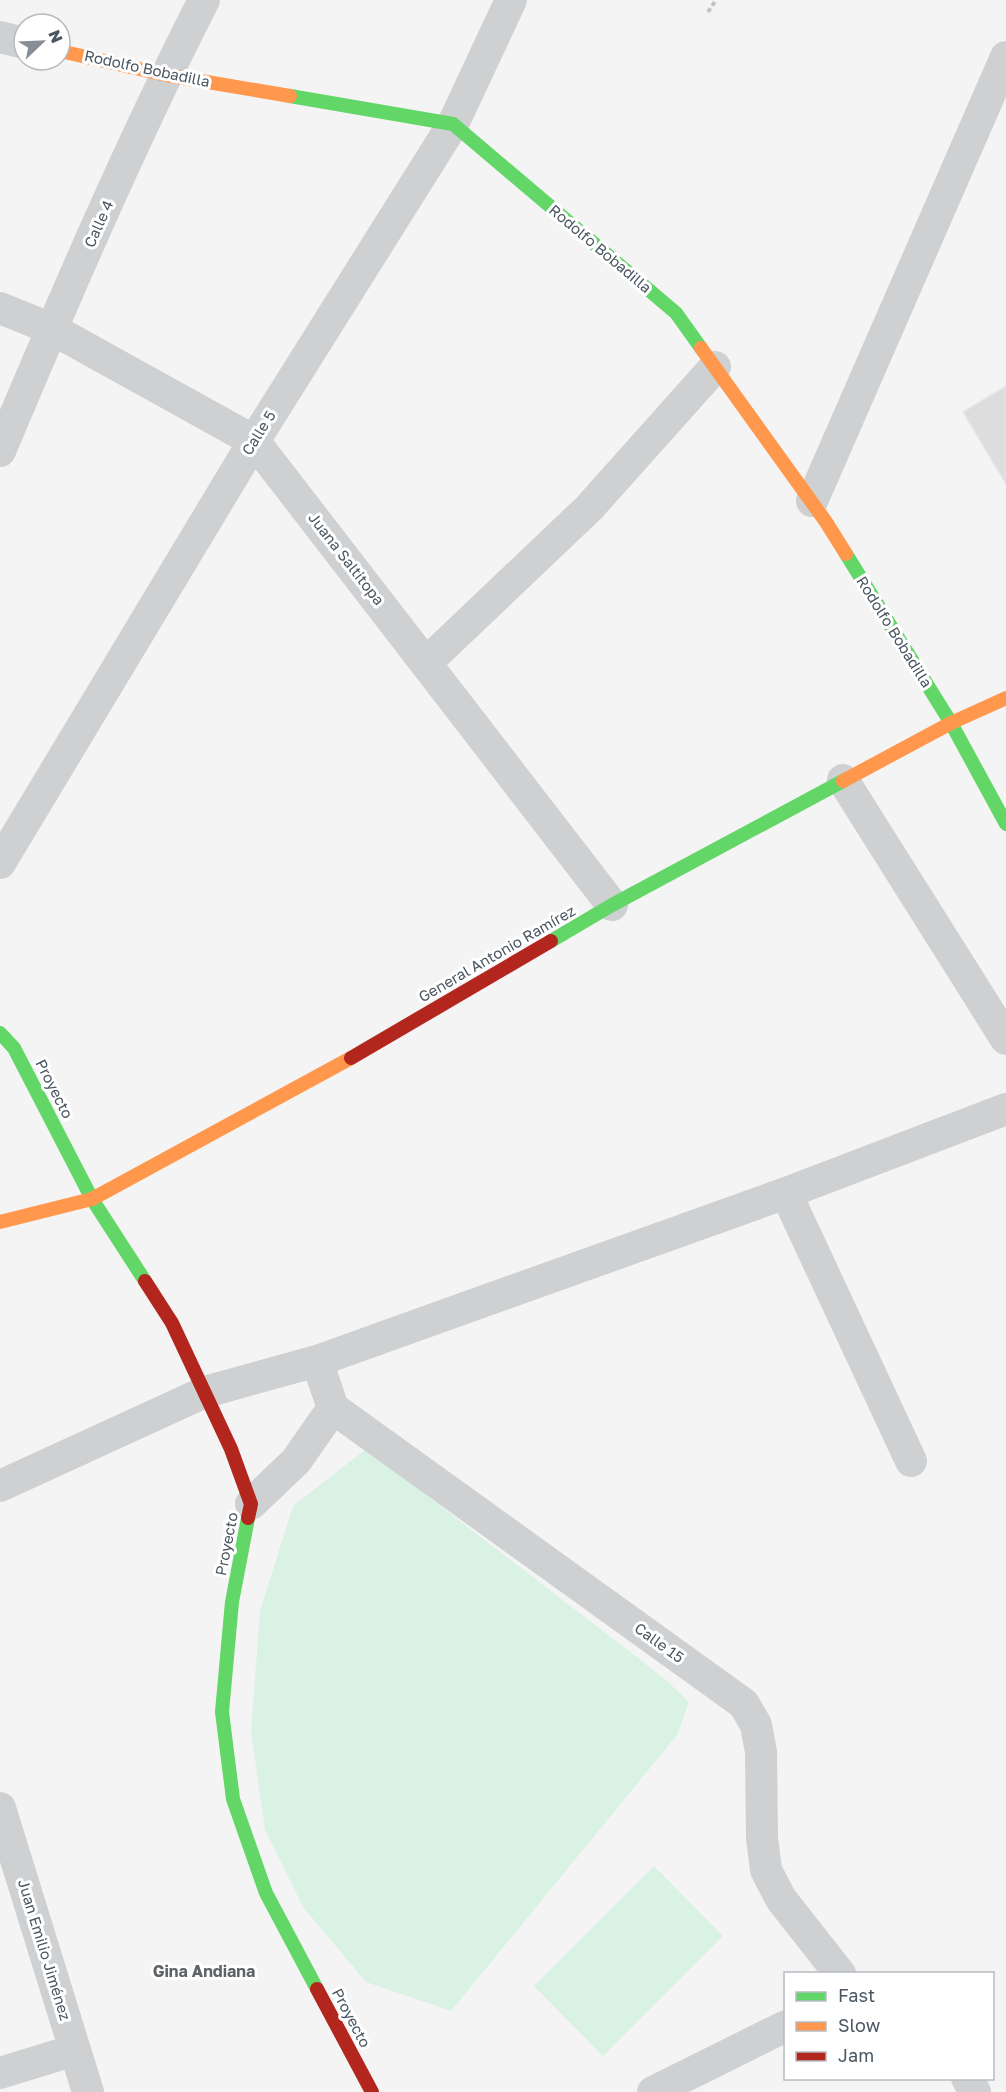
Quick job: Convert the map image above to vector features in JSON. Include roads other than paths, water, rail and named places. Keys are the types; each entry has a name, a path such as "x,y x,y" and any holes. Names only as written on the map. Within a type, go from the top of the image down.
{"street":[{"name":"Calle 4","path":"0,451 166,75 204,0"},
{"name":"Calle 5","path":"0,863 254,441 453,124 511,0"},
{"name":"Rodolfo Bobadilla","path":"72,54 166,75 453,124 676,313 812,501 951,723 1006,824"},
{"path":"812,501 1006,57"},
{"name":"Juana Saltitopa","path":"0,308 52,329 254,441 612,905"},
{"path":"426,663 589,508 715,367"},
{"name":"General Antonio Ramírez","path":"0,1222 92,1200 326,1073 612,905 951,723 1006,698"},
{"path":"843,780 1006,1039"},
{"name":"Proyecto","path":"0,1034 14,1048 92,1200 172,1323 231,1449 252,1504 232,1602 222,1713 233,1799 266,1893 372,2092"},
{"path":"0,1486 205,1392 317,1361 786,1193 1006,1109"},
{"path":"786,1193 911,1461"},
{"path":"252,1504 296,1461 333,1408 317,1361"},
{"name":"Calle 15","path":"333,1408 744,1704 756,1725 761,1752 762,1838 766,1870 781,1899 838,1972"},
{"name":"Juan Emilio Jiménez","path":"0,1808 88,2092"},
{"path":"653,2092 784,2027"},
{"path":"0,2073 75,2050"}],"district":[{"name":"Gina Andiana","path":"204,1971"}]}
